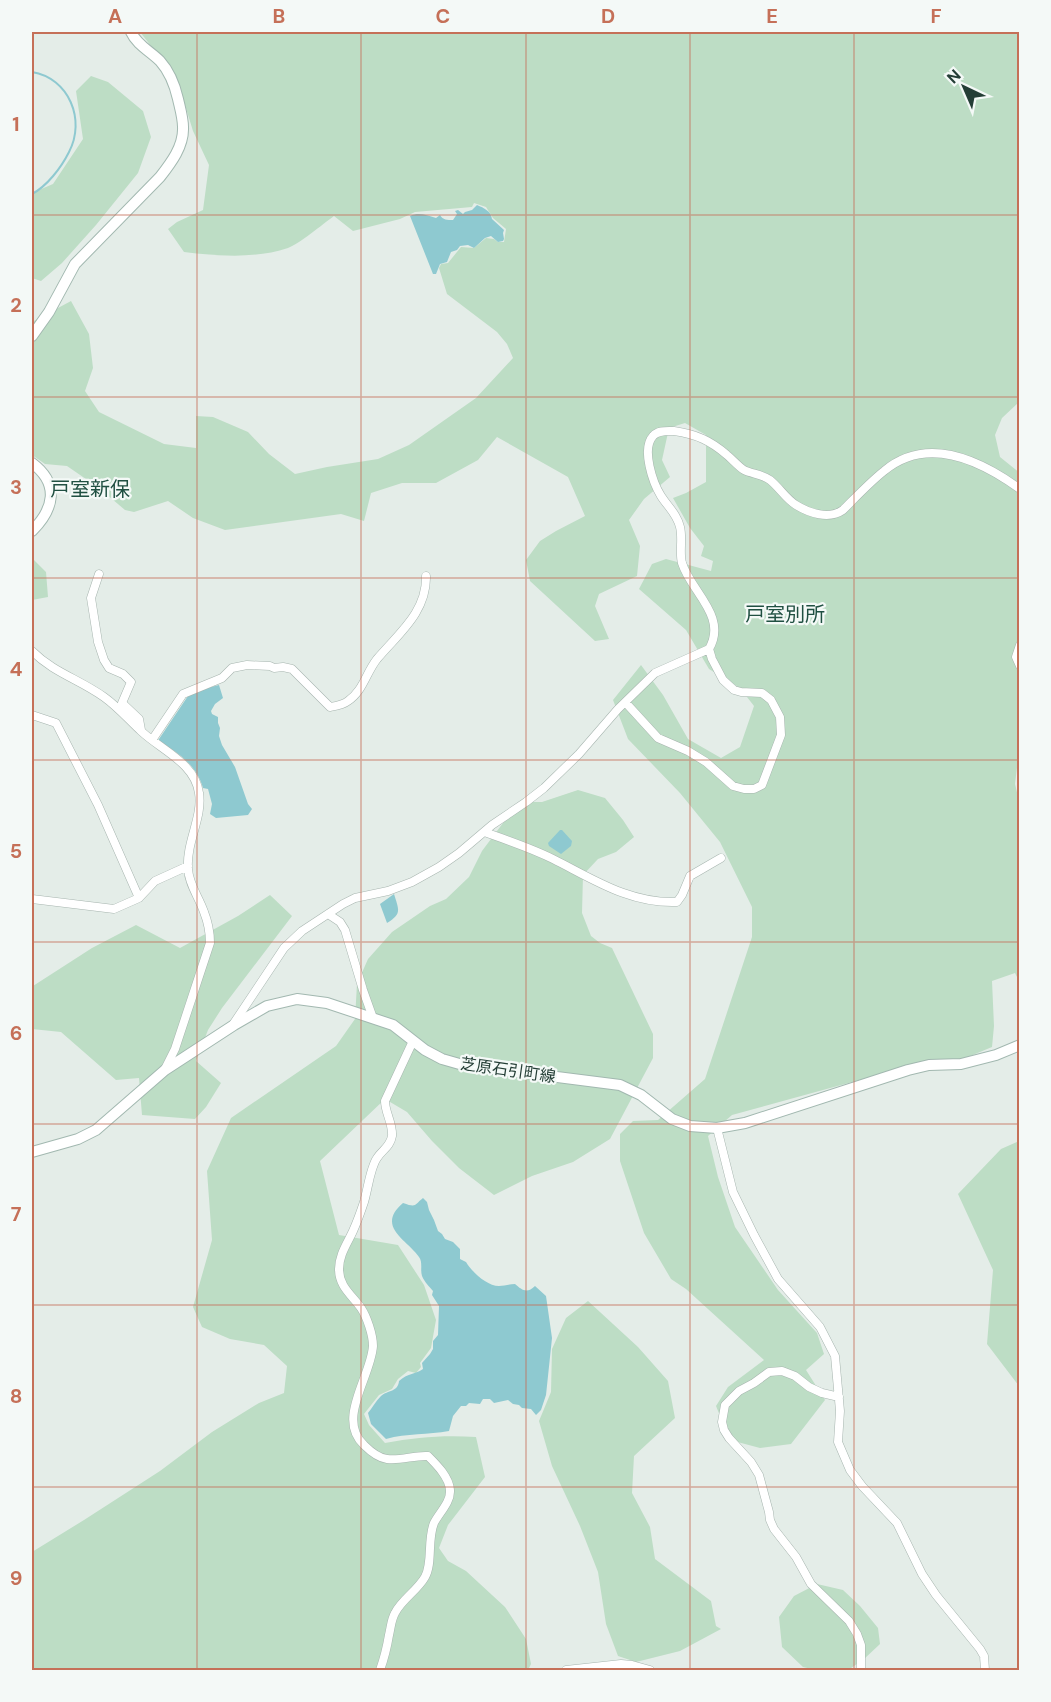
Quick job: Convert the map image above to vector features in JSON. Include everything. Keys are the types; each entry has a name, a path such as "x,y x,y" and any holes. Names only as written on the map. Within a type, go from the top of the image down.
{"main road":[{"path":"32,336 49,312 75,264 160,177 172,162 179,148 184,128 170,75 131,32"},
{"path":"32,463 51,487 50,505 44,519 32,531"},
{"name":"芝原石引町線","path":"32,1152 78,1139 96,1130 165,1070 234,1025 267,1006 297,999 327,1003 393,1025 442,1059 463,1065 620,1085 641,1095 672,1119 690,1126 717,1128 745,1123 908,1070 929,1065 961,1064 1020,1045"}],"street":[{"path":"234,1025 284,948 302,931 355,898 388,891 412,882 453,858 544,788 655,673 709,649 714,641 715,632 710,611 690,581 681,562 680,526 676,515 661,496 651,473 648,454 650,440 655,434 663,431 690,433 708,440 746,471 771,480 795,504 828,516 843,510 885,470 909,457 923,454 946,453 955,456 988,468 1020,489"},
{"path":"99,574 91,598 98,642 109,668 123,674 131,682 122,703 139,719 141,731"},
{"path":"152,740 183,694 222,678 232,668 247,665 292,669 330,707 347,702 360,689 377,660 413,619 420,606 426,576"},
{"path":"1020,645 1016,657 1020,666"},
{"path":"626,703 658,738 706,762 734,786 754,789 762,785 781,735 780,717 771,700 762,693 741,692 728,685 719,673 709,649"},
{"path":"32,651 54,669 104,697 141,731 175,756 191,773 199,792 200,806 188,866 191,885 210,929 210,943 175,1049 165,1070"},
{"path":"32,715 56,723 98,805 139,898"},
{"path":"484,832 552,859 604,885 654,902 677,902 690,876 721,858"},
{"path":"32,899 114,909 139,898 155,881 188,866"},
{"path":"328,914 340,922 345,930 373,1018"},
{"path":"380,1671 396,1610 418,1588 427,1574 431,1533 451,1492 442,1471 428,1456 387,1459 370,1451 359,1441 353,1422 354,1410 373,1345 366,1317 344,1288 339,1272 340,1259 364,1202 376,1158 389,1146 392,1135 391,1123 385,1109 385,1101 413,1041"},
{"path":"717,1128 733,1192 754,1235 778,1279 820,1327 835,1356 839,1397 838,1442 850,1470 897,1523 922,1574 980,1649 984,1656 985,1671"},
{"path":"839,1397 822,1393 809,1387 795,1376 782,1371 769,1372 739,1392 725,1405 723,1422 724,1431 751,1462 759,1475 774,1529 796,1557 811,1584 849,1622 857,1634 861,1645 861,1671"},
{"path":"566,1671 621,1664 650,1671"}],"green space":[{"path":"140,32 1019,32 1019,402 1002,418 995,435 1000,457 1020,473 1020,743 1015,784 1020,805 1019,981 1015,973 992,981 994,1026 992,1047 939,1069 863,1079 732,1115 708,1136 718,1177 735,1227 778,1290 817,1333 824,1354 806,1370 825,1400 791,1444 760,1448 730,1440 716,1406 728,1387 764,1360 686,1289 671,1279 644,1233 620,1161 620,1134 633,1121 658,1120 705,1079 752,937 752,907 720,842 680,793 628,739 613,700 641,665 663,695 688,739 721,758 740,747 754,706 740,688 709,669 686,630 639,589 652,564 666,559 711,571 713,561 701,556 704,546 690,528 673,498 706,482 706,435 685,423 669,428 662,460 670,477 644,499 629,520 640,546 637,576 599,594 595,606 609,639 595,641 530,581 526,560 540,541 585,516 568,477 497,437 478,460 436,483 402,483 371,493 364,521 341,514 225,530 193,518 168,501 134,512 125,510 99,488 67,466 45,464 32,455 32,322 71,301 89,334 93,368 85,391 99,412 164,444 196,448 196,416 213,417 248,432 269,454 295,474 378,459 409,445 476,398 513,358 507,344 497,332 447,294 439,268 441,264 448,263 461,247 474,248 486,238 504,242 506,229 493,218 486,207 474,203 472,207 415,212 400,219 353,231 334,216 293,246 263,254 223,255 184,252 168,229 177,222 203,210 209,165 193,131 177,79"},
{"path":"91,76 108,82 143,111 151,137 138,173 62,263 41,281 32,278 32,193 53,184 83,139 76,91"},
{"path":"32,560 46,572 48,597 32,600"},
{"path":"578,790 605,798 634,837 616,852 598,859 583,875 582,913 591,936 612,948 653,1034 653,1058 610,1139 573,1162 532,1176 494,1195 459,1168 407,1112 385,1099 320,1161 339,1235 398,1245 424,1285 436,1320 431,1348 420,1363 421,1367 416,1373 408,1371 398,1379 392,1389 379,1395 364,1414 369,1425 385,1443 430,1437 476,1437 485,1477 448,1525 439,1548 448,1561 466,1571 505,1607 526,1639 531,1664 528,1670 32,1670 32,1552 160,1471 212,1432 259,1403 284,1393 287,1366 264,1345 230,1339 202,1327 193,1307 212,1240 207,1171 231,1118 336,1046 355,1019 357,984 368,959 392,932 430,906 446,899 469,877 482,851 503,823 526,802 542,802"},
{"path":"270,895 292,916 208,1030 196,1061 221,1083 206,1107 195,1119 142,1115 139,1078 116,1080 61,1032 32,1029 32,985 92,948 136,925 180,948 238,916"},
{"path":"1019,1141 1019,1386 987,1344 993,1270 958,1194 1001,1149"},
{"path":"588,1301 638,1347 668,1381 675,1418 634,1456 632,1493 650,1527 655,1559 711,1601 716,1626 721,1629 680,1651 636,1662 618,1656 606,1624 598,1572 580,1526 552,1466 539,1421 551,1392 552,1349 566,1318"},
{"path":"817,1584 843,1590 878,1628 880,1644 848,1670 816,1670 803,1667 782,1647 779,1617 794,1596"}],"water":[{"path":"477,205 489,212 492,219 504,230 503,241 498,242 491,236 485,238 474,248 468,245 460,246 451,252 447,262 440,264 436,274 433,274 410,216 420,214 436,218 440,215 442,218 453,220 457,214 455,211 458,210 463,214"},
{"path":"219,685 223,698 215,704 211,711 218,717 222,745 235,767 248,804 252,809 248,815 216,818 210,814 212,804 208,789 203,788 196,773 179,754 157,742 188,696"},
{"path":"560,830 572,841 571,846 561,854 548,843"},
{"path":"394,894 398,911 395,917 387,923 380,904"},
{"path":"423,1198 427,1202 438,1231 460,1249 460,1259 466,1262 480,1278 494,1285 515,1284 525,1290 535,1286 546,1296 552,1338 546,1395 541,1410 536,1415 531,1409 522,1408 508,1400 494,1403 490,1399 483,1399 480,1404 469,1403 461,1406 453,1416 449,1431 386,1439 371,1424 368,1413 376,1402 381,1396 395,1389 402,1378 423,1369 422,1363 433,1349 433,1341 438,1335 439,1306 432,1295 433,1291 422,1276 420,1259 396,1233 392,1219 403,1203 413,1205"}],"waterway":[{"path":"32,72 45,76 64,92 71,102 76,127 74,140 62,164 53,176 32,194"}],"district":[{"name":"戸室新保","path":"90,489"},
{"name":"戸室別所","path":"785,614"}]}
